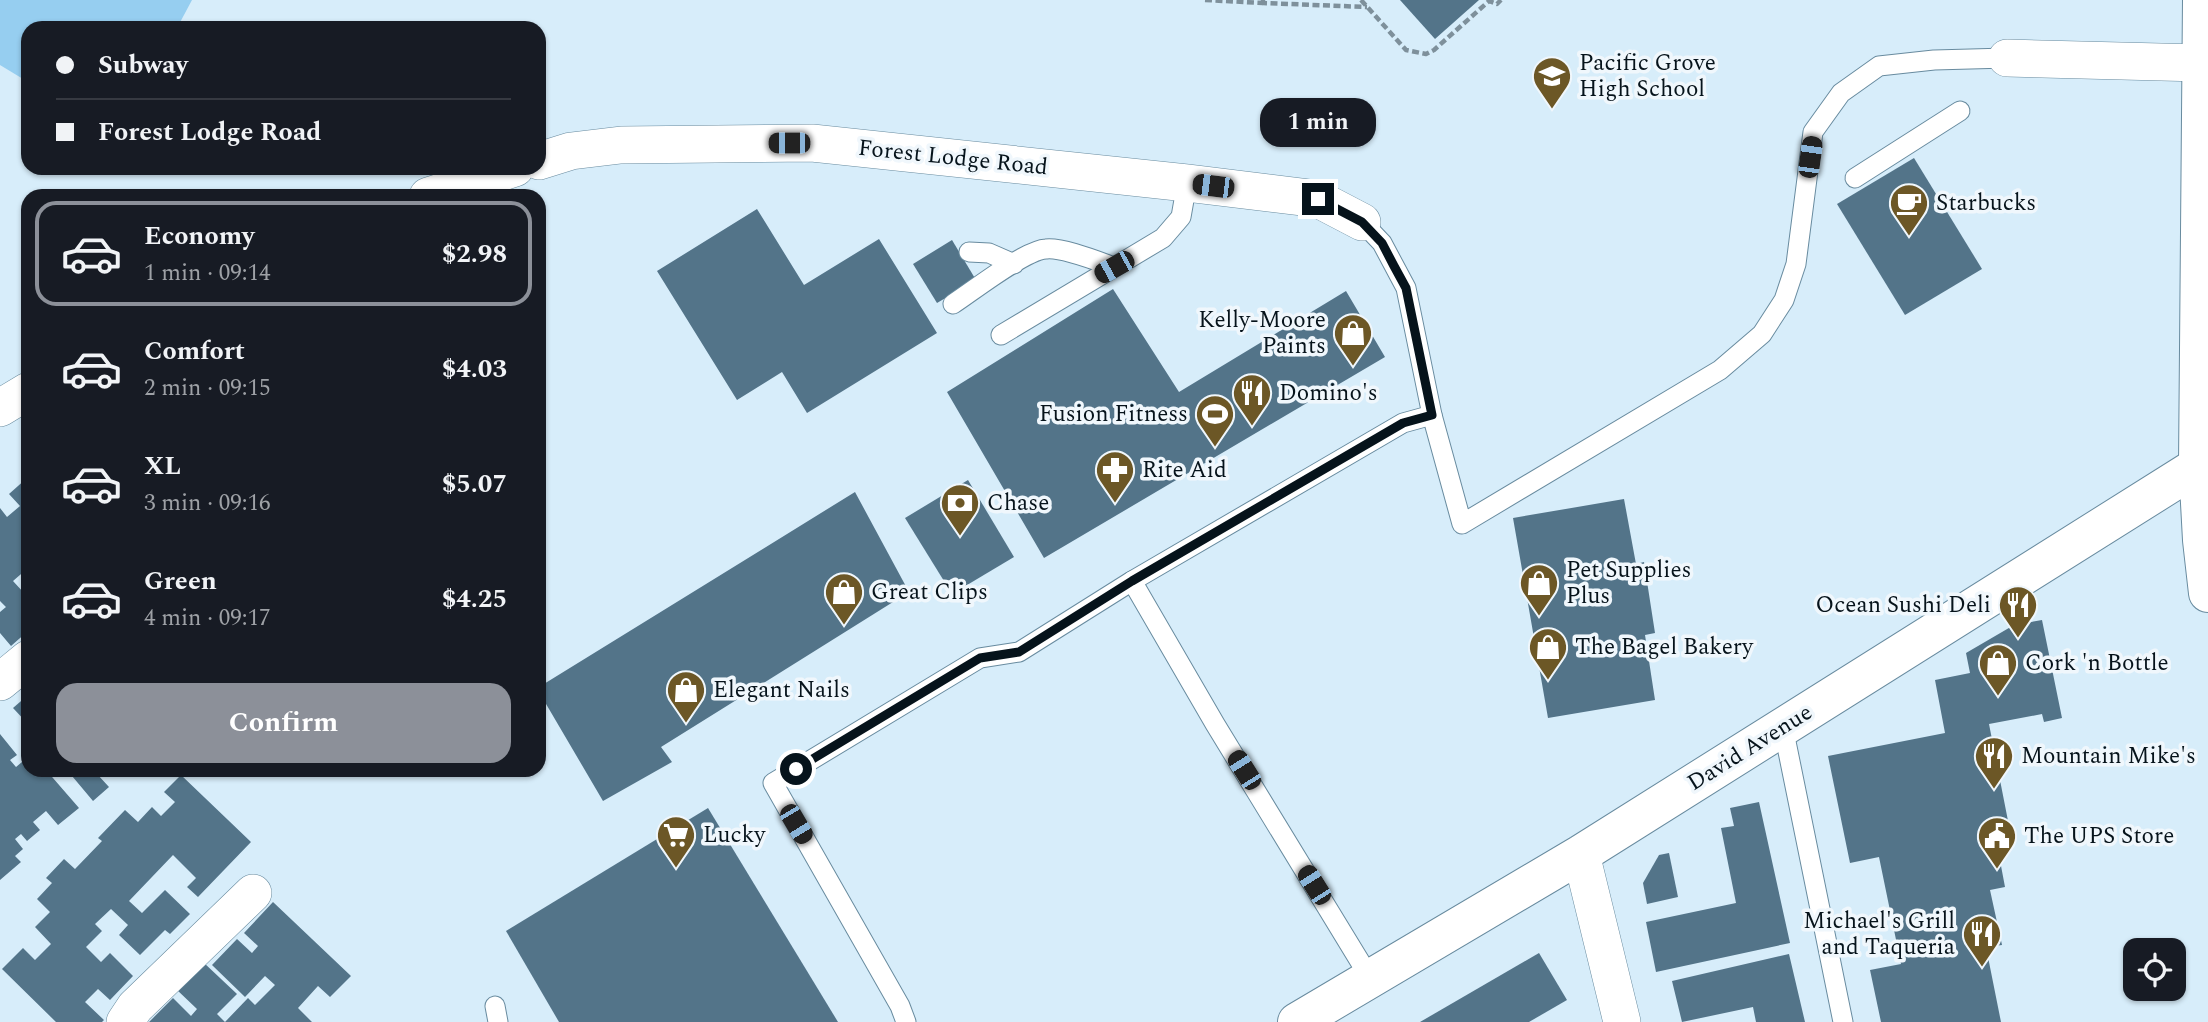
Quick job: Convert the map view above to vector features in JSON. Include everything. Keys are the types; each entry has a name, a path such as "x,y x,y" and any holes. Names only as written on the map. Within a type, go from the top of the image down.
{"street":[{"path":"2202,0 2198,466 2208,593"},
{"path":"2007,58 2201,63"},
{"name":"Forest Lodge Road","path":"546,159 571,151 621,145 812,143 1318,199 1362,222"},
{"path":"450,189 493,175"},
{"path":"0,408 21,395"},
{"name":"David Avenue","path":"1297,1022 1520,892 2198,466"},
{"path":"0,682 21,665"},
{"path":"1581,854 1622,1022"},
{"path":"125,1022 135,1007 253,893"}],"lane":[{"path":"1362,222 1382,243 1406,288 1432,415 1462,524 1720,369 1762,334 1784,300 1796,264 1813,132 1841,93 1879,66 1934,60 2007,58"},
{"path":"1855,178 1960,111"},
{"path":"1001,335 1163,239 1181,217 1187,183"},
{"path":"953,304 1028,254 1046,248 1114,267"},
{"path":"969,253 989,253 1014,264"},
{"path":"903,1014 773,783 980,658 1019,652 1132,581 1403,423 1432,415"},
{"path":"1132,581 1215,724 1370,978"},
{"path":"1783,727 1843,1022"}],"path":[{"path":"1205,0 1367,7"},
{"path":"1361,0 1406,50 1426,54 1489,1 1497,4 1501,0"}],"shaded area":[{"path":"0,0 192,0 181,21 21,21 21,78 0,65"}],"building":[{"path":"1400,0 1479,0 1435,39"},
{"name":"Starbucks","path":"1914,158 1982,269 1905,315 1837,204"},
{"path":"757,209 804,285 879,239 937,333 807,413 782,372 737,400 657,271"},
{"path":"952,240 976,280 937,303 913,264"},
{"path":"1113,289 1179,392 1346,291 1385,357 1044,558 947,392"},
{"name":"Chase","path":"968,480 1014,557 952,594 905,518"},
{"path":"21,483 21,574 13,581 21,590 21,637 11,646 0,633 0,612 6,607 0,601 0,508 7,517 20,506 9,494"},
{"path":"855,492 909,592 661,747 672,762 603,801 546,704 546,683"},
{"path":"1624,499 1636,564 1644,562 1655,633 1645,635 1655,700 1548,718 1513,518"},
{"path":"2042,620 2062,718 2044,722 2042,714 1989,724 2010,831 1995,834 2005,887 1990,890 2002,945 1986,947 2001,1022 1881,1022 1870,970 1901,964 1879,857 1850,863 1828,756 1945,733 1935,680 1970,673 1966,653 2014,625"},
{"path":"21,701 21,717 13,708"},
{"path":"0,734 17,755 10,760 16,767 21,763 21,777 52,777 79,808 58,825 46,811 33,822 40,830 27,841 21,834 15,839 23,849 15,856 21,862 0,880"},
{"path":"73,777 100,777 109,787 93,801"},
{"path":"179,777 183,777 251,842 198,897 187,887 196,878 173,855 129,901 142,913 165,890 190,914 170,934 165,930 140,955 119,935 128,925 111,909 95,924 102,931 86,947 101,962 110,953 133,976 110,1000 98,989 85,1002 104,1020 102,1022 56,1022 2,969 23,948 35,960 51,944 35,927 50,912 37,899 52,883 46,878 64,859 75,869 102,841 98,838 125,810 138,822 152,807 161,816 175,802 164,792"},
{"path":"1759,802 1790,943 1656,972 1646,922 1736,903 1721,828 1734,826 1730,808"},
{"name":"Lucky","path":"708,808 838,1022 559,1022 506,931"},
{"path":"1669,853 1678,897 1647,904 1643,883 1659,855"},
{"path":"273,902 351,976 330,997 318,986 298,1008 312,1022 225,1022 248,998 255,1005 275,985 265,976 245,997 212,965 237,939 252,953 258,946 244,933"},
{"path":"1539,953 1567,1000 1529,1022 1420,1022"},
{"path":"1789,954 1805,1022 1756,1022 1753,1007 1682,1022 1672,981"},
{"path":"203,962 237,994 217,1014 225,1022 149,1022 173,998 191,1016 197,1009 176,989"}],"place":[{"name":"Pacific Grove High School","path":"1552,110"},
{"name":"Starbucks","path":"1909,237"},
{"name":"Kelly-Moore Paints","path":"1353,367"},
{"name":"Domino's","path":"1252,427"},
{"name":"Fusion Fitness","path":"1215,448"},
{"name":"Rite Aid","path":"1115,504"},
{"name":"Chase","path":"960,537"},
{"name":"Pet Supplies Plus","path":"1539,617"},
{"name":"Great Clips","path":"844,626"},
{"name":"Ocean Sushi Deli","path":"2018,639"},
{"name":"The Bagel Bakery","path":"1548,681"},
{"name":"Cork 'n Bottle","path":"1998,697"},
{"name":"Elegant Nails","path":"686,724"},
{"name":"Mountain Mike's","path":"1994,790"},
{"name":"Lucky","path":"676,869"},
{"name":"The UPS Store","path":"1997,870"},
{"name":"Michael's Grill and Taqueria","path":"1982,968"}],"route":[{"path":"796,769 980,658 1019,652 1132,581 1403,423 1432,415 1406,288 1382,243 1362,222 1318,199"}]}
